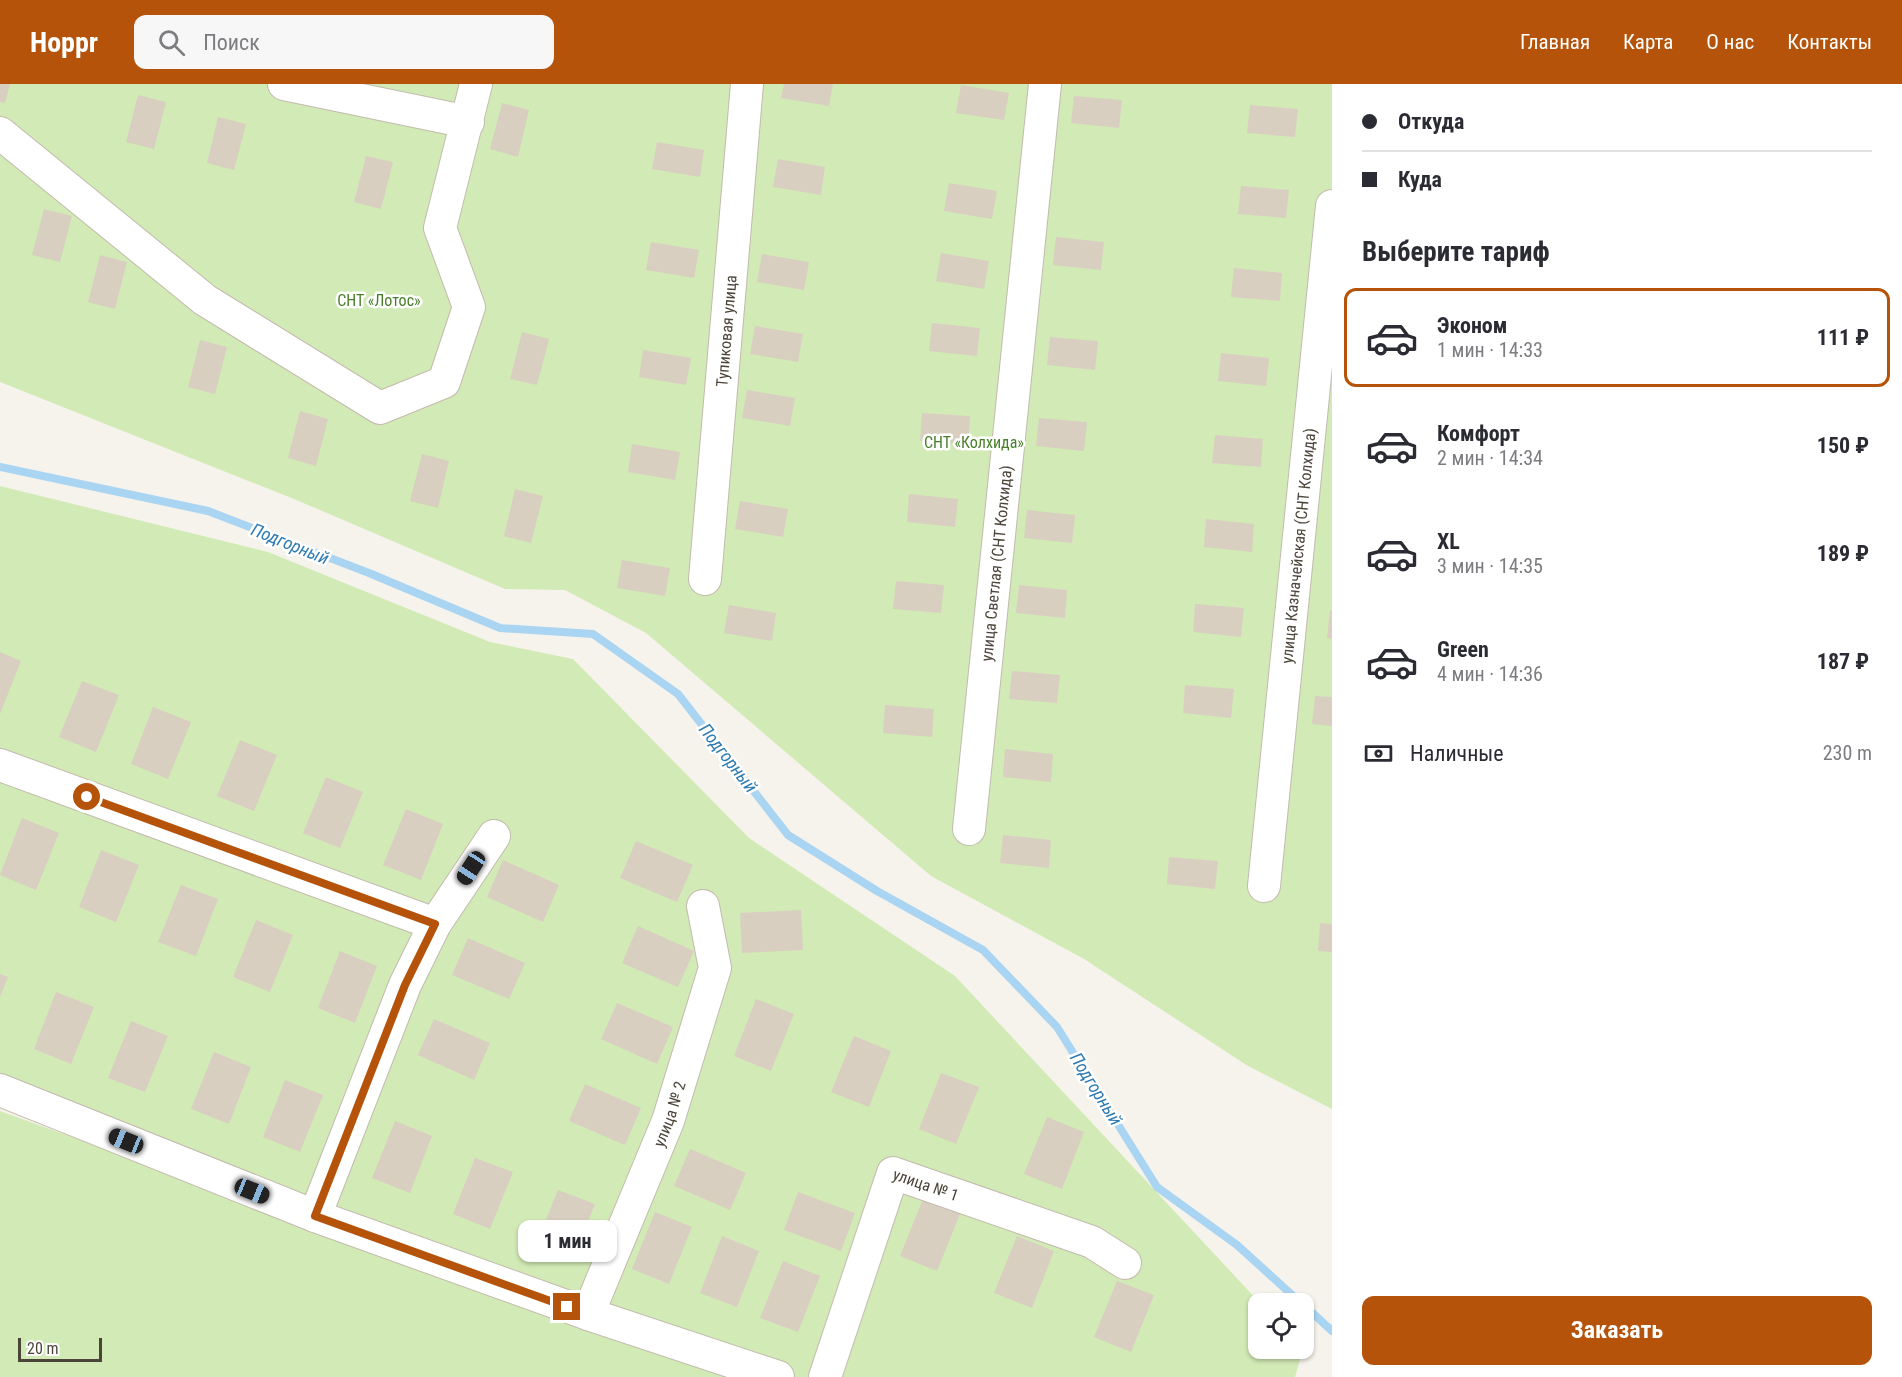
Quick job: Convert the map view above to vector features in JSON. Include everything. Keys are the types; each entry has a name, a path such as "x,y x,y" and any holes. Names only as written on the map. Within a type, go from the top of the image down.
{"street":[{"path":"284,84 468,122"},
{"path":"0,133 205,300 380,408 444,382 469,307 440,228 476,84"},
{"name":"Тупиковая улица","path":"705,579 747,84"},
{"name":"улица Светлая (СНТ Колхида)","path":"969,829 1046,84"},
{"name":"улица Казначейская (СНТ Колхида)","path":"1264,886 1332,206"},
{"path":"0,765 435,924"},
{"path":"315,1216 405,985 435,924 494,836"},
{"name":"улица № 2","path":"588,1314 668,1121 715,968 703,906"},
{"path":"0,1090 315,1216 588,1314 778,1377"},
{"name":"улица № 1","path":"825,1377 893,1173 1092,1242 1125,1263"}],"green space":[{"name":"СНТ «Колхида»","path":"0,84 1332,84 1332,1109 1248,1066 1084,959 931,876 646,633 565,590 505,589 294,499 0,382"},
{"path":"0,486 268,552 490,642 573,659 749,838 955,976 1251,1293 1248,1293 1248,1359 1300,1359 1295,1377 767,1377 0,1090"},
{"path":"0,1111 737,1377 0,1377"}],"building":[{"path":"0,84 10,84 5,103 0,102"},
{"path":"784,84 833,84 829,106 781,98"},
{"path":"961,85 1009,93 1004,120 956,113"},
{"path":"138,95 166,102 154,149 126,142"},
{"path":"1074,96 1122,100 1119,128 1071,123"},
{"path":"502,103 529,110 518,157 490,149"},
{"path":"1250,105 1298,109 1295,137 1247,133"},
{"path":"218,117 246,124 234,170 207,163"},
{"path":"657,142 704,150 700,177 652,169"},
{"path":"366,156 393,162 381,209 354,202"},
{"path":"778,159 825,167 821,195 773,187"},
{"path":"949,183 997,191 992,219 944,211"},
{"path":"1241,186 1289,190 1286,218 1238,214"},
{"path":"44,209 72,216 60,262 32,255"},
{"path":"1056,237 1104,242 1101,270 1053,265"},
{"path":"651,242 699,250 694,278 646,270"},
{"path":"941,253 989,261 984,289 936,281"},
{"path":"762,254 809,262 804,290 757,282"},
{"path":"100,255 127,262 115,309 88,302"},
{"path":"1234,268 1282,273 1280,301 1231,297"},
{"path":"932,323 980,328 977,356 929,351"},
{"path":"755,326 803,334 798,362 750,354"},
{"path":"522,332 549,339 537,385 510,379"},
{"path":"1050,337 1098,341 1095,370 1047,365"},
{"path":"200,340 227,347 215,394 188,387"},
{"path":"643,350 691,358 686,385 639,377"},
{"path":"1221,353 1269,358 1266,386 1218,381"},
{"path":"747,390 795,398 790,426 742,418"},
{"path":"300,411 328,419 316,466 288,458"},
{"path":"922,413 970,416 968,445 920,441"},
{"path":"1039,418 1087,422 1084,451 1036,446"},
{"path":"1215,435 1263,439 1261,467 1212,463"},
{"path":"632,444 680,452 675,480 628,472"},
{"path":"422,454 449,461 438,508 410,501"},
{"path":"515,489 543,496 531,543 504,536"},
{"path":"909,494 958,499 955,527 907,522"},
{"path":"740,501 788,509 783,537 735,529"},
{"path":"1027,510 1075,515 1072,543 1024,538"},
{"path":"1206,519 1254,524 1252,552 1204,547"},
{"path":"622,560 670,568 665,596 617,588"},
{"path":"896,581 944,585 941,613 893,609"},
{"path":"1019,585 1067,590 1065,618 1016,613"},
{"path":"1195,604 1244,608 1241,637 1193,632"},
{"path":"729,605 776,613 772,641 724,633"},
{"path":"1330,610 1332,611 1332,639 1327,638"},
{"path":"0,652 21,661 0,714"},
{"path":"1012,671 1060,675 1057,703 1009,699"},
{"path":"82,681 119,695 96,752 59,737"},
{"path":"1185,685 1234,689 1231,718 1183,713"},
{"path":"1315,696 1332,697 1332,726 1312,724"},
{"path":"885,705 934,709 932,737 883,733"},
{"path":"153,707 191,722 168,779 131,764"},
{"path":"240,740 277,755 254,811 217,796"},
{"path":"1005,749 1053,754 1051,782 1003,777"},
{"path":"326,777 363,792 340,848 303,833"},
{"path":"406,809 443,824 421,880 383,865"},
{"path":"22,818 59,833 36,890 0,875"},
{"path":"1003,835 1051,840 1049,868 1000,863"},
{"path":"636,841 693,865 677,902 620,878"},
{"path":"101,850 139,865 116,922 79,907"},
{"path":"1169,857 1218,861 1215,889 1167,884"},
{"path":"503,860 559,885 543,922 487,897"},
{"path":"181,885 218,899 196,956 158,942"},
{"path":"801,910 803,950 742,953 740,913"},
{"path":"256,920 293,935 270,992 233,977"},
{"path":"1320,923 1332,924 1332,952 1318,951"},
{"path":"638,926 694,951 678,987 622,963"},
{"path":"468,938 525,963 509,999 452,975"},
{"path":"340,951 377,966 355,1023 318,1008"},
{"path":"0,974 8,977 0,997"},
{"path":"56,992 94,1007 71,1064 34,1049"},
{"path":"756,999 794,1014 771,1071 734,1056"},
{"path":"617,1003 673,1027 657,1064 601,1039"},
{"path":"434,1019 490,1043 474,1080 418,1055"},
{"path":"131,1021 168,1036 145,1092 108,1078"},
{"path":"854,1036 891,1051 869,1107 831,1092"},
{"path":"214,1052 251,1067 229,1124 191,1109"},
{"path":"941,1073 979,1087 956,1144 919,1129"},
{"path":"285,1080 323,1095 300,1152 263,1137"},
{"path":"585,1084 641,1108 625,1145 569,1121"},
{"path":"1047,1117 1084,1132 1062,1189 1024,1174"},
{"path":"395,1121 432,1136 410,1193 372,1178"},
{"path":"690,1149 746,1173 730,1210 674,1186"},
{"path":"475,1158 513,1172 490,1229 453,1214"},
{"path":"558,1190 595,1204 572,1261 535,1246"},
{"path":"798,1192 855,1213 841,1251 784,1230"},
{"path":"923,1199 960,1214 937,1271 900,1256"},
{"path":"655,1212 692,1227 669,1284 632,1269"},
{"path":"722,1236 759,1251 737,1307 700,1293"},
{"path":"1017,1236 1054,1251 1032,1308 994,1293"},
{"path":"783,1261 820,1276 798,1332 760,1318"},
{"path":"1117,1281 1154,1295 1131,1352 1094,1337"}],"waterway":[{"name":"Подгорный","path":"0,467 208,511 369,573 500,628 593,634 678,694 788,835 877,891 983,950 1057,1027 1157,1187 1237,1245 1290,1293"},
{"name":"Подгорный","path":"1314,1314 1332,1331"}],"route":[{"path":"87,797 435,924 405,985 315,1216 567,1307"}],"park label":[{"name":"СНТ «Лотос»","path":"379,300"}]}
